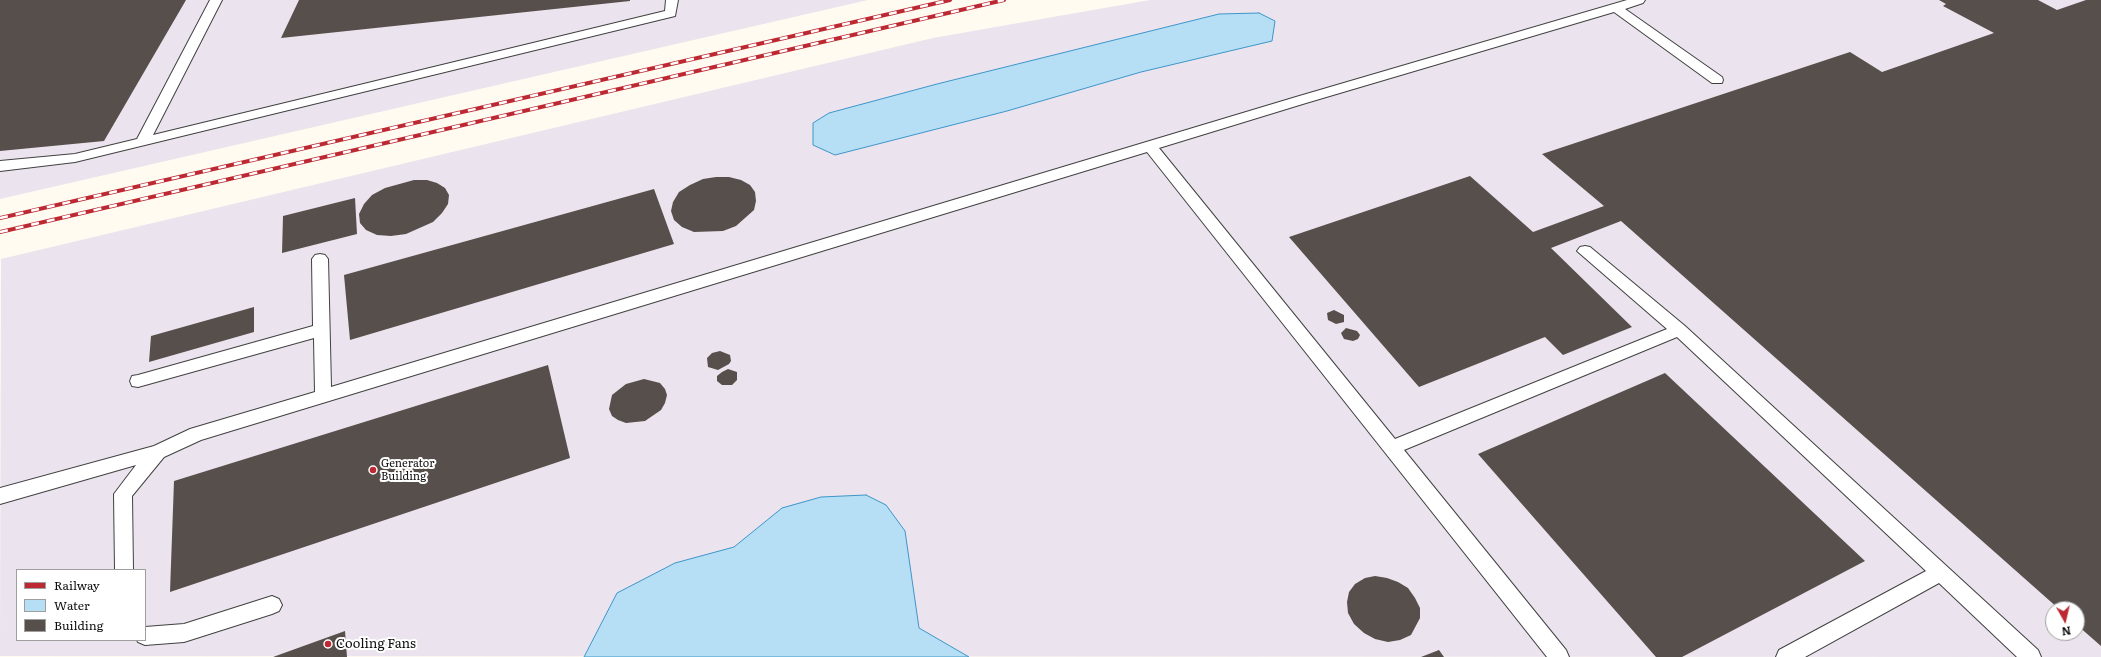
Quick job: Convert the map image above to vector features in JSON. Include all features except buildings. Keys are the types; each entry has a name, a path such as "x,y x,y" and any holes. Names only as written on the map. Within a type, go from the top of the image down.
{"lane":[{"path":"142,142 216,0"},
{"path":"0,166 75,158 671,14 672,0"},
{"path":"0,496 158,452 196,434 1639,0"},
{"path":"1616,8 1717,80"},
{"path":"1150,146 1559,657"},
{"path":"1585,250 1679,330 2031,657"},
{"path":"320,260 323,397"},
{"path":"138,381 322,330"},
{"path":"1391,448 1679,330"},
{"path":"124,569 123,494 158,452"},
{"path":"1786,657 1940,573"},
{"path":"146,636 184,633 272,605"}],"shaded area":[{"path":"0,0 868,0 0,199"},
{"path":"1150,0 2101,0 2101,657 0,656 1,259 933,38"}],"water":[{"path":"1259,13 1275,21 1272,41 1141,72 1007,111 835,155 813,145 813,123 829,113 937,84 1219,14"},
{"path":"866,495 886,505 905,531 919,628 969,657 584,657 617,593 675,563 734,547 782,508 821,497"}],"railway":[{"path":"0,218 950,0"},
{"path":"0,232 1004,0"}],"place":[{"name":"Generator Building","path":"373,470"},
{"name":"Cooling Fans","path":"328,644"}]}
